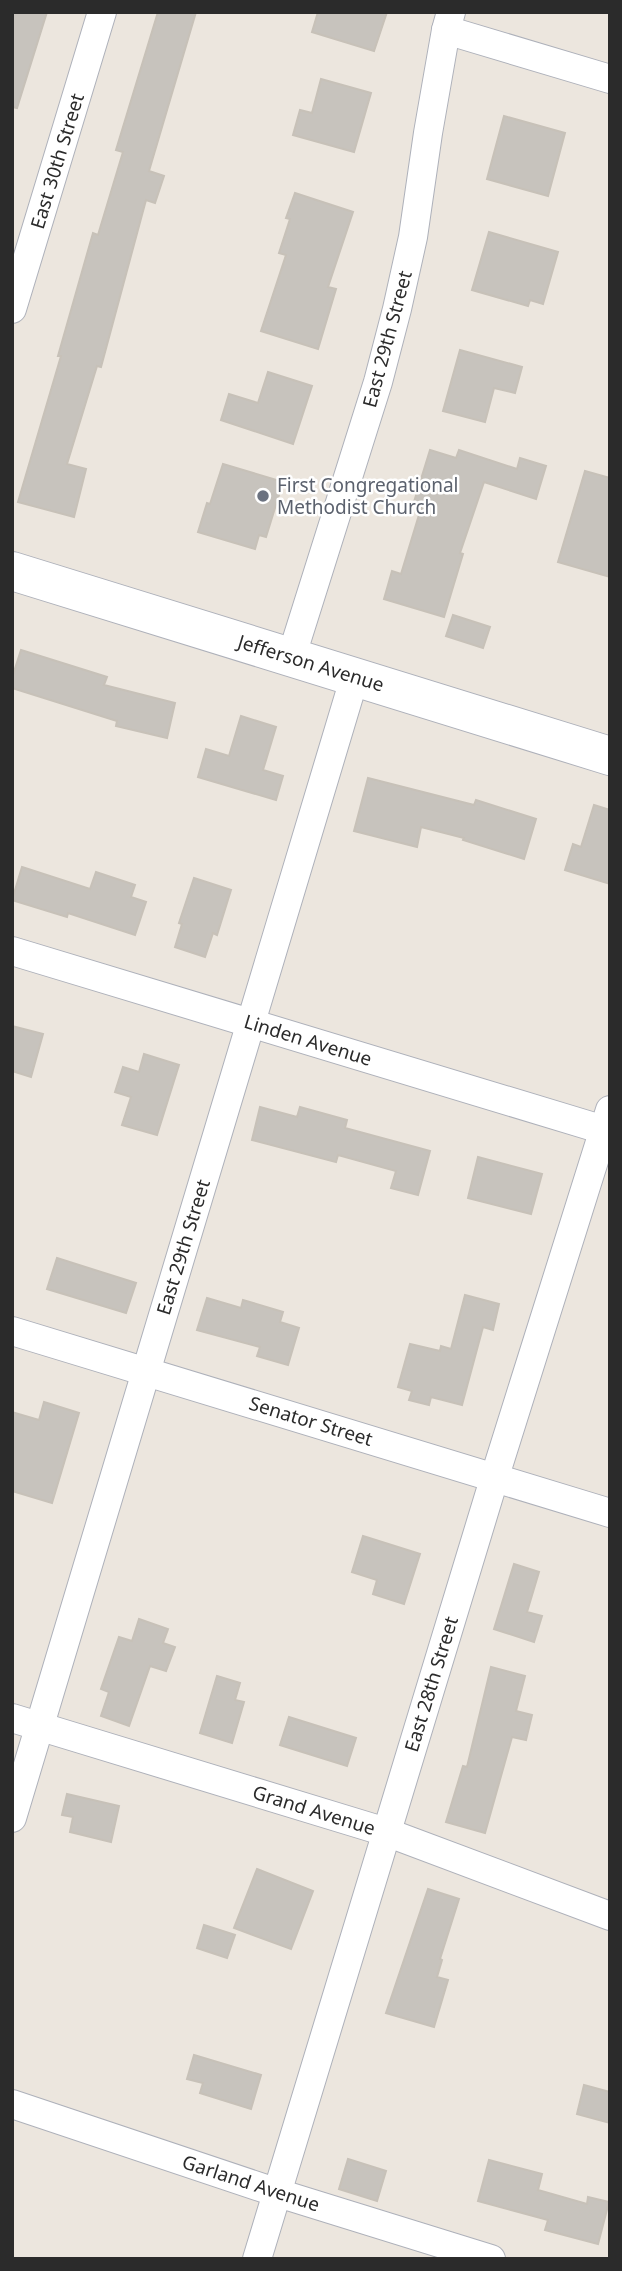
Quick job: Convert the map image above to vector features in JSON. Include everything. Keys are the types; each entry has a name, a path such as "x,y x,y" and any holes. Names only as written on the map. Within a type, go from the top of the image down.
{"main road":[{"name":"Jefferson Avenue","path":"15,579 355,676 610,756"}],"street":[{"name":"East 30th Street","path":"12,309 102,12"},
{"path":"448,21 610,79"},
{"name":"East 29th Street","path":"291,658 378,382 397,309 413,236 448,21"},
{"name":"East 29th Street","path":"12,1818 355,676"},
{"name":"Linden Avenue","path":"12,951 250,1022 607,1120"},
{"name":"East 28th Street","path":"257,2259 495,1476 607,1120"},
{"name":"Senator Street","path":"12,1331 610,1513"},
{"name":"Grand Avenue","path":"12,1718 386,1832 610,1916"},
{"name":"Garland Avenue","path":"12,2104 278,2193 491,2259"}],"building":[{"path":"12,12 47,12 17,108 12,107"},
{"path":"158,12 196,12 149,171 164,176 155,203 146,200 101,367 97,366 67,464 86,469 74,517 18,502 61,356 58,356 93,233 98,235 123,152 116,150"},
{"path":"318,12 387,12 374,51 312,32"},
{"path":"321,79 371,93 354,152 293,135 300,110 312,113"},
{"path":"504,116 565,133 548,196 487,179"},
{"path":"295,193 353,212 328,287 336,289 318,349 261,331 286,255 279,253 290,219 286,218"},
{"path":"489,232 558,252 543,304 530,300 528,306 472,290"},
{"path":"460,350 522,367 515,393 494,388 485,422 443,411"},
{"path":"268,372 312,386 293,444 221,420 229,394 258,403"},
{"path":"430,450 456,458 459,450 517,469 520,458 546,466 536,499 484,482 460,553 463,554 444,617 384,599 392,571 401,574 422,505 414,502"},
{"path":"223,464 283,482 266,537 259,535 255,549 198,532"},
{"path":"585,471 610,478 610,577 558,562"},
{"path":"453,615 490,627 483,648 446,636"},
{"path":"21,650 107,677 104,685 175,703 167,738 116,726 117,721 12,688 12,678"},
{"path":"241,716 276,727 263,770 283,776 276,800 198,777 206,749 229,756"},
{"path":"368,778 474,805 476,800 536,819 524,859 463,840 464,838 421,827 417,847 354,831"},
{"path":"594,805 610,810 610,884 565,870 573,844 581,847"},
{"path":"22,867 90,889 96,872 135,885 131,897 146,902 135,935 68,913 67,917 12,900"},
{"path":"194,878 231,890 217,935 213,933 205,957 175,947 182,924 179,923"},
{"path":"12,1026 43,1034 31,1077 12,1071"},
{"path":"144,1054 179,1065 157,1135 122,1125 131,1097 115,1092 123,1067 139,1072"},
{"path":"260,1107 297,1117 300,1107 347,1120 345,1128 430,1151 418,1195 391,1188 396,1171 338,1155 336,1162 252,1140"},
{"path":"478,1157 542,1174 531,1214 468,1198"},
{"path":"57,1258 136,1283 126,1313 47,1289"},
{"path":"465,1295 499,1304 493,1330 483,1327 462,1405 431,1397 429,1405 409,1400 412,1391 398,1387 410,1344 440,1351 441,1346 451,1349"},
{"path":"207,1298 241,1308 243,1300 283,1312 280,1322 299,1328 288,1365 257,1356 260,1347 197,1330"},
{"path":"44,1402 79,1413 52,1503 12,1491 12,1412 39,1420"},
{"path":"363,1536 420,1554 404,1604 373,1594 377,1580 352,1572"},
{"path":"514,1564 539,1572 527,1612 542,1616 534,1642 494,1629"},
{"path":"139,1619 168,1629 163,1643 175,1647 166,1671 150,1666 129,1726 101,1716 109,1692 101,1689 119,1637 132,1641"},
{"path":"491,1667 525,1676 516,1711 532,1715 526,1740 512,1737 485,1833 446,1822 463,1766 467,1767"},
{"path":"217,1676 240,1683 235,1700 244,1702 232,1743 200,1733"},
{"path":"289,1717 356,1738 347,1766 280,1745"},
{"path":"67,1794 119,1806 111,1842 70,1832 73,1817 62,1815"},
{"path":"257,1869 313,1891 291,1949 234,1928"},
{"path":"428,1889 459,1899 440,1959 442,1960 437,1977 448,1980 434,2027 386,2013"},
{"path":"204,1925 235,1935 227,1958 197,1948"},
{"path":"194,2055 261,2075 251,2109 200,2093 203,2083 187,2079"},
{"path":"584,2085 610,2092 610,2123 577,2114"},
{"path":"348,2159 386,2171 377,2201 339,2189"},
{"path":"489,2160 542,2174 538,2190 587,2204 588,2197 609,2202 598,2244 545,2230 548,2220 478,2201"}],"place":[{"name":"First Congregational Methodist Church","path":"263,496"}]}
